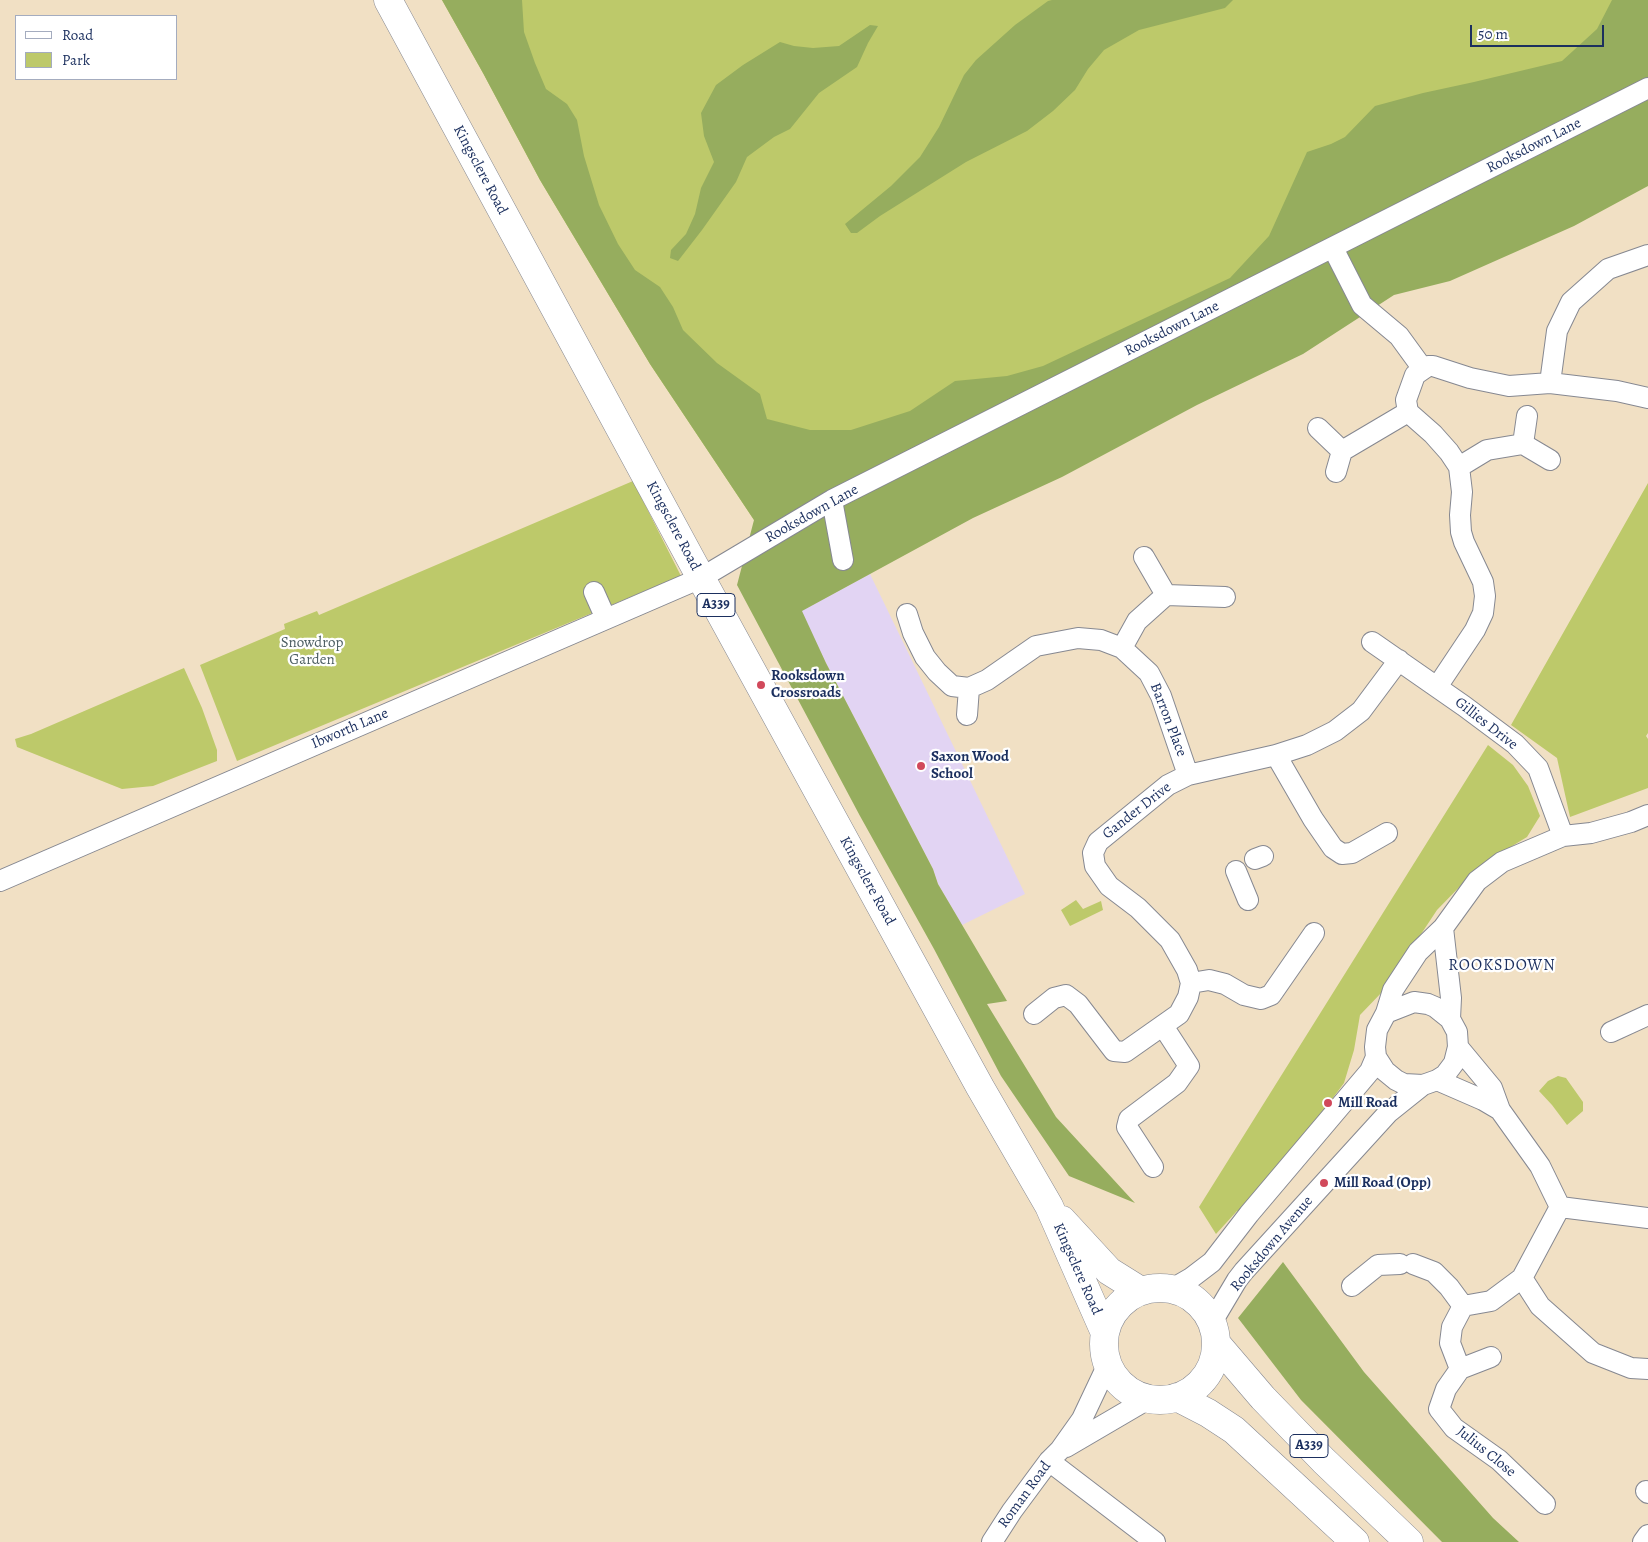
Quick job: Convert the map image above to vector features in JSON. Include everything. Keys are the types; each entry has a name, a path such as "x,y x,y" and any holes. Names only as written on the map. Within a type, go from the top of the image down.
{"highway":[{"name":"Kingsclere Road","path":"388,0 701,578 980,1087 1049,1206 1105,1332"},
{"name":"Kingsclere Road","path":"1049,1206 1109,1270 1141,1291"},
{"path":"1156,1288 1172,1289 1189,1296 1202,1307 1214,1333 1214,1361 1205,1377 1193,1389 1177,1397 1158,1400 1148,1399 1135,1394 1123,1386 1114,1376 1108,1364 1104,1343 1105,1332 1110,1319 1117,1307 1141,1291 1156,1288"},
{"name":"A339","path":"1214,1333 1257,1391 1324,1461 1409,1542"},
{"name":"A339","path":"1177,1397 1208,1413 1234,1430 1355,1542"}],"street":[{"name":"Rooksdown Lane","path":"701,578 832,500 1648,88"},
{"path":"1333,248 1362,305 1399,336 1423,369"},
{"path":"1550,383 1557,331 1571,302 1608,269 1648,256"},
{"path":"1437,687 1475,630 1483,613 1485,596 1483,582 1461,532 1461,478 1459,467 1433,434 1408,412 1406,400 1415,375 1423,369 1433,366 1470,378 1509,386 1550,383 1617,391 1648,398"},
{"path":"1336,472 1342,451 1408,412"},
{"path":"1523,444 1527,416"},
{"path":"1318,428 1342,451"},
{"path":"1459,467 1487,450 1523,444 1550,460"},
{"path":"832,500 843,560"},
{"path":"1144,557 1166,594"},
{"name":"Ibworth Lane","path":"0,881 701,578"},
{"path":"594,592 606,619"},
{"path":"1122,648 1137,621 1166,594 1225,597"},
{"path":"907,630 937,672 952,686 969,688 968,715"},
{"name":"Barron Place","path":"969,688 987,680 1036,646 1078,638 1101,640 1122,648 1149,672 1162,696 1188,775"},
{"name":"Gillies Drive","path":"1372,642 1515,744 1538,768 1563,836"},
{"name":"Gander Drive","path":"1191,983 1187,970 1170,940 1138,908 1109,886 1095,866 1093,853 1098,842 1168,785 1188,775 1276,755 1307,745 1335,731 1361,711 1399,660"},
{"path":"1276,755 1313,819 1333,848 1342,854 1352,853 1387,833"},
{"path":"1500,1110 1483,1100 1430,1083 1404,1084 1385,1072 1376,1057 1375,1047 1377,1030 1386,1013 1393,990 1418,952 1443,928 1477,881 1502,862 1563,836 1592,832 1631,822 1648,814"},
{"path":"1236,871 1248,900"},
{"path":"1443,928 1451,998 1450,1019"},
{"path":"1034,1014 1054,998 1066,996 1078,1004 1114,1051 1125,1052 1179,1014 1188,997 1191,983 1209,980 1225,984 1244,995 1261,1000 1271,995 1314,933"},
{"path":"1386,1013 1414,1002 1436,1007 1450,1019 1457,1032 1458,1047 1492,1088 1500,1110 1540,1166 1560,1207"},
{"path":"1611,1032 1648,1015"},
{"path":"1154,1167 1127,1127 1129,1119 1177,1083 1189,1066 1162,1026"},
{"name":"Rooksdown Avenue","path":"1214,1333 1234,1285 1244,1271 1388,1113 1430,1083 1445,1075 1454,1063 1458,1047"},
{"path":"1172,1289 1191,1278 1212,1262 1249,1214 1370,1071 1376,1057"},
{"path":"1560,1207 1648,1218"},
{"path":"1463,1306 1491,1301 1522,1278 1560,1207"},
{"path":"1352,1286 1378,1264 1407,1264 1434,1272 1449,1287 1463,1306"},
{"path":"1522,1278 1540,1306 1593,1353 1640,1368"},
{"path":"1463,1306 1452,1327 1450,1343 1460,1369 1491,1357"},
{"name":"Roman Road","path":"992,1542 1012,1511 1082,1419 1108,1364"},
{"name":"Julius Close","path":"1460,1369 1446,1389 1439,1408 1454,1428 1499,1460 1545,1504"},
{"name":"Roman Road","path":"1055,1455 1148,1399"},
{"path":"1055,1455 1155,1542"},
{"path":"1643,1542 1648,1535"}],"shaded area":[{"name":"Saxon Wood School","path":"870,574 1025,894 962,925 938,884 933,869 801,611"}],"green space":[{"path":"442,0 1648,0 1648,72 754,520 650,364 540,180"},
{"path":"442,0 522,0 524,32 535,63 546,89 567,104 577,120 584,156 599,205 618,244 635,270 660,287 673,307 683,330 717,363 760,394 767,419 810,430 851,430 910,411 955,381 1007,376 1043,366 1230,278 1269,236 1307,152 1345,137 1375,106 1562,61 1597,29 1612,0 1648,0 1648,186 1574,226 1450,281 1394,295 1303,354 1197,405 1062,477 973,518 802,611 826,663 933,869 938,884 1007,1001 987,1004 1056,1117 1135,1203 1069,1176 1001,1076 737,585 754,520 650,364 540,180"},
{"path":"1052,0 1233,0 1225,8 1139,30 1104,50 1088,69 1075,90 1053,111 1027,131 966,162 880,216 857,233 851,233 845,224 891,186 920,157 939,127 964,75 976,60 1015,25"},
{"path":"870,25 878,26 857,67 819,93 790,129 774,137 747,157 736,182 702,230 678,261 670,258 671,250 686,234 695,214 701,188 714,162 704,136 701,113 716,85 743,65 780,42 813,48 839,46"},
{"name":"Snowdrop Garden","path":"633,481 681,576 237,761 200,665 285,629 284,624 317,611 319,615"},
{"path":"1648,483 1648,733 1646,736 1648,739 1648,788 1570,817 1557,758 1511,725"},
{"path":"184,668 202,708 217,750 217,761 153,786 122,789 17,747 15,739 31,734"},
{"path":"1488,745 1513,765 1528,786 1540,816 1527,837 1473,873 1437,910 1384,990 1360,1015 1354,1050 1344,1083 1249,1210 1237,1211 1216,1234 1199,1207"},
{"path":"1076,900 1083,909 1101,901 1103,910 1070,926 1061,910"},
{"path":"1558,1076 1566,1078 1583,1102 1583,1111 1567,1125 1539,1091 1548,1081"},
{"path":"1283,1262 1364,1372 1493,1518 1519,1542 1442,1542 1301,1400 1238,1318"}],"place":[{"name":"Rooksdown Crossroads","path":"761,685"},
{"name":"Saxon Wood School","path":"921,766"},
{"name":"Mill Road","path":"1328,1103"},
{"name":"Mill Road (Opp)","path":"1324,1183"}],"district":[{"name":"ROOKSDOWN","path":"1502,966"}]}
